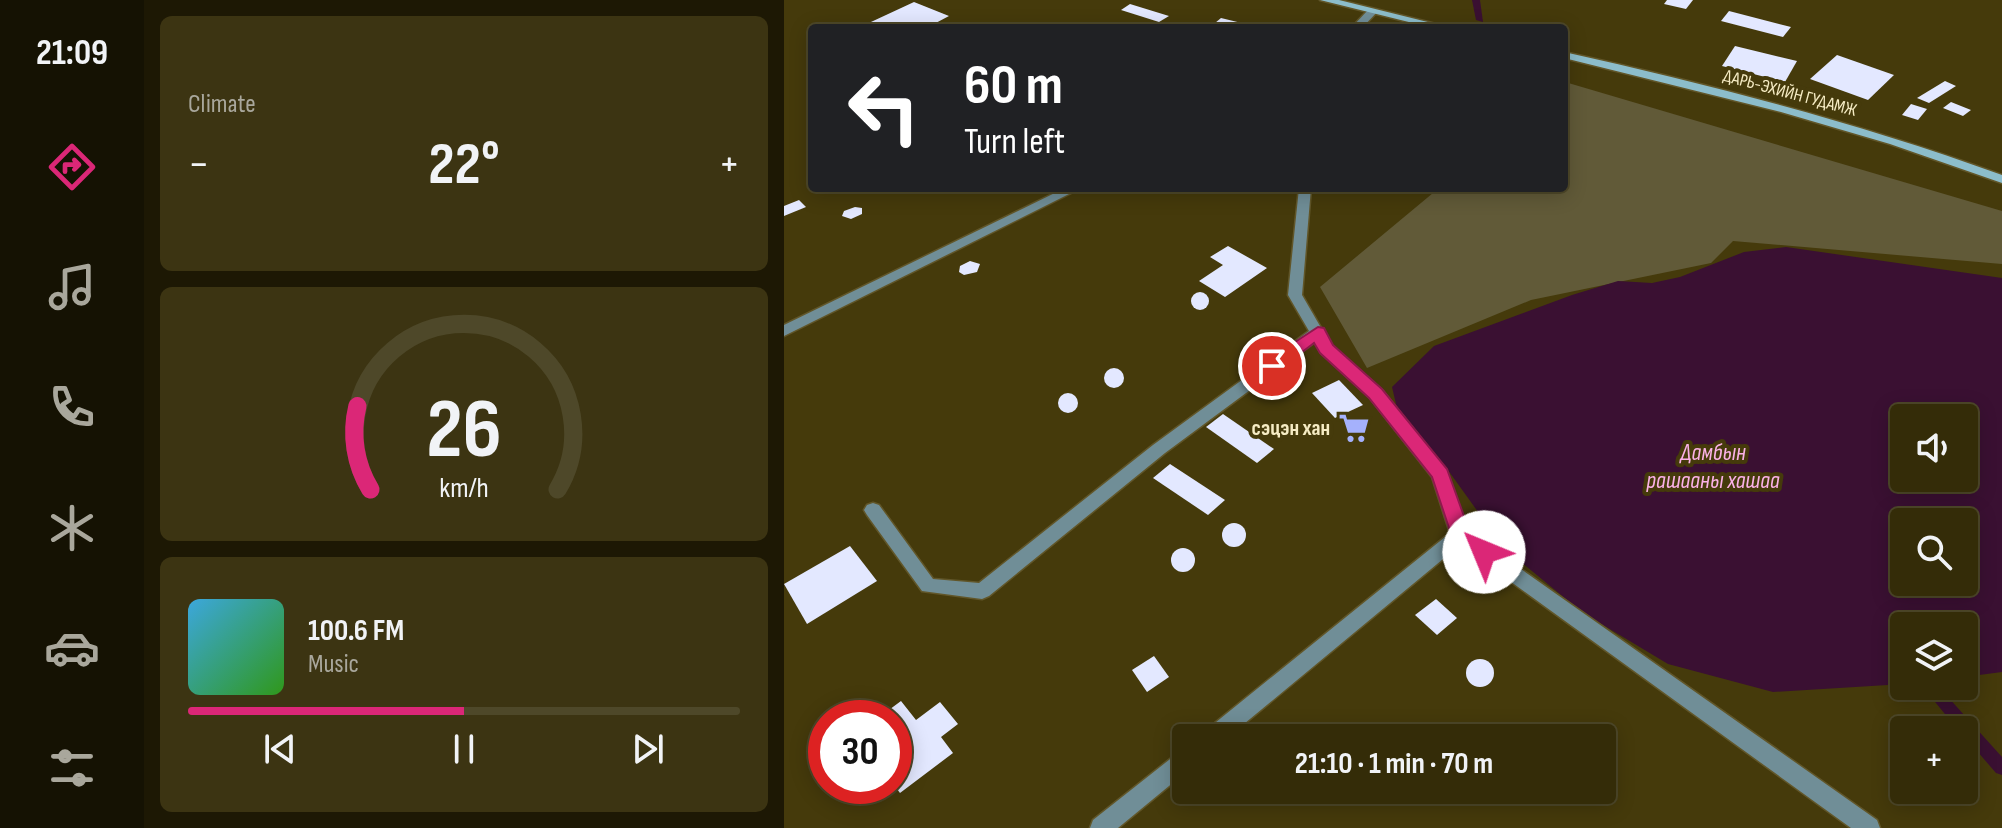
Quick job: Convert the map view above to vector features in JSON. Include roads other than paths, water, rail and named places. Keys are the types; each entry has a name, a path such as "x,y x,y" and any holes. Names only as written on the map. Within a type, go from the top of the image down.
{"main road":[{"path":"1325,0 1430,24"},
{"name":"ДАРЬ-ЭХИЙН ГУДАМЖ","path":"1568,56 1664,77 1909,144 2002,179"}],"street":[{"path":"1360,24 1373,11"},
{"path":"784,331 1067,192"},
{"path":"1305,192 1295,295 1326,349 1376,394 1440,475 1460,535 1869,828"},
{"path":"873,510 928,586 982,591 1159,449 1318,332"},
{"path":"1229,724 1460,535"},
{"path":"1101,828 1172,770"}],"water":[{"name":"Дамбын рашааны хашаа","path":"1786,247 2002,278 2002,672 1978,675 1978,612 1890,612 1890,685 1773,692 1668,664 1583,613 1504,548 1445,466 1400,421 1392,387 1434,346 1618,281 1652,283 1680,277 1744,252"}],"waterway":[{"path":"1476,0 1480,20"},
{"path":"1941,700 2002,768"}],"place":[{"name":"сэцэн хан","path":"1354,428"}]}
